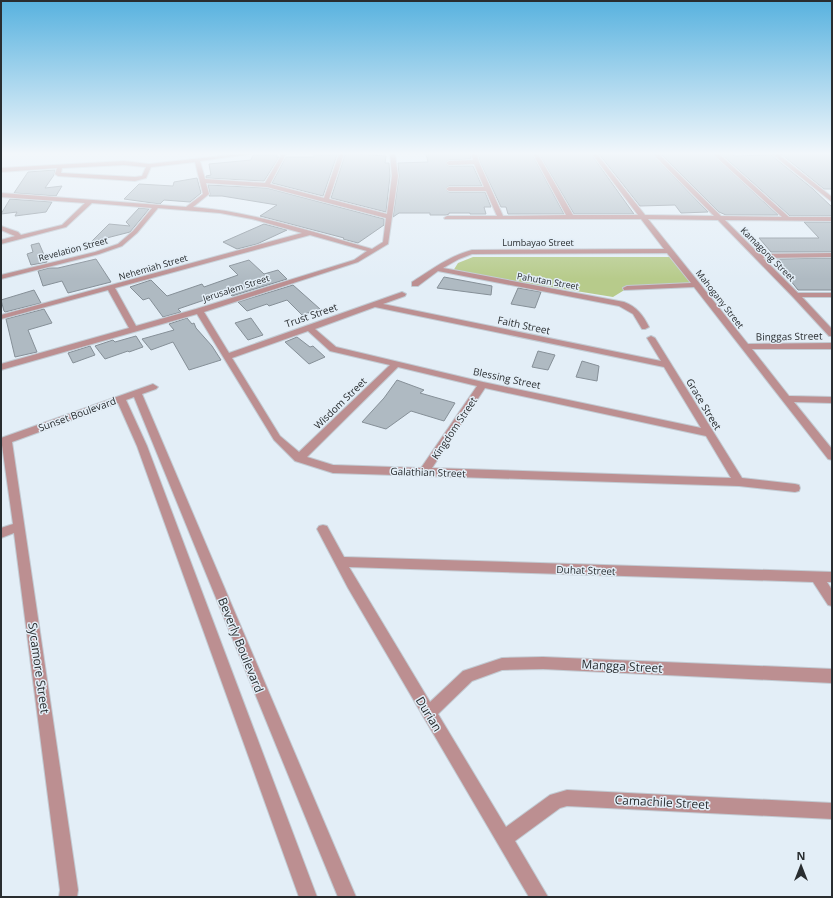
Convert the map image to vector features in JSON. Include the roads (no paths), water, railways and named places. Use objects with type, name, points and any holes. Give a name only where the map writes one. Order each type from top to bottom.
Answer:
[{"type":"street","points":[[15,196],[188,208],[253,217],[373,251]]},
{"type":"street","points":[[188,208],[204,196]]},
{"type":"street","points":[[310,196],[390,217]]},
{"type":"street","points":[[326,200],[327,196]]},
{"type":"street","name":"Jerusalem Street","points":[[1,367],[199,311],[356,261],[386,243],[393,196]]},
{"type":"street","points":[[491,196],[501,218]]},
{"type":"street","points":[[559,196],[571,218]]},
{"type":"street","name":"Mahogany Street","points":[[627,196],[832,456]]},
{"type":"street","name":"Kamagong Street","points":[[697,196],[796,295],[832,334]]},
{"type":"street","points":[[762,196],[788,219]]},
{"type":"street","points":[[1,242],[64,226],[91,201]]},
{"type":"street","name":"Revelation Street","points":[[1,277],[97,253],[120,245],[135,232],[157,206]]},
{"type":"street","points":[[447,218],[643,217],[832,219]]},
{"type":"street","points":[[1,228],[16,233],[20,238]]},
{"type":"street","name":"Nehemiah Street","points":[[1,317],[111,288],[310,232]]},
{"type":"street","name":"Lumbayao Street","points":[[415,284],[462,254],[485,251],[670,252]]},
{"type":"street","points":[[757,256],[832,255]]},
{"type":"street","name":"Pahutan Street","points":[[437,269],[630,306],[638,312],[645,327]]},
{"type":"street","points":[[627,288],[696,285]]},
{"type":"street","points":[[111,288],[134,329]]},
{"type":"street","name":"Trust Street","points":[[228,356],[376,305],[402,294]]},
{"type":"street","points":[[796,295],[832,295]]},
{"type":"street","name":"Faith Street","points":[[376,305],[668,365]]},
{"type":"street","name":"Galathian Street","points":[[199,311],[277,438],[299,458],[333,469],[738,482],[795,488]]},
{"type":"street","name":"Blessing Street","points":[[309,328],[333,349],[483,385],[709,433]]},
{"type":"street","name":"Grace Street","points":[[651,338],[738,482]]},
{"type":"street","name":"Binggas Street","points":[[745,347],[832,346]]},
{"type":"street","name":"Wisdom Street","points":[[299,458],[396,364]]},
{"type":"street","name":"Kingdom Street","points":[[424,472],[483,385]]},
{"type":"street","name":"Sunset Boulevard","points":[[4,441],[153,387]]},
{"type":"street","name":"Beverly Boulevard","points":[[137,393],[347,897]]},
{"type":"street","points":[[121,399],[142,446],[308,897]]},
{"type":"street","points":[[788,399],[832,400]]},
{"type":"street","name":"Sycamore Street","points":[[4,441],[18,526],[68,882],[68,897]]},
{"type":"street","points":[[1,533],[18,526]]},
{"type":"street","name":"Durian","points":[[323,529],[340,562],[428,713],[505,838],[539,897]]},
{"type":"street","name":"Duhat Street","points":[[340,562],[832,577]]},
{"type":"street","points":[[817,577],[832,601]]},
{"type":"street","name":"Mangga Street","points":[[428,713],[468,676],[502,664],[543,663],[832,676]]},
{"type":"street","name":"Camachile Street","points":[[505,838],[556,801],[567,798],[832,811]]}]
